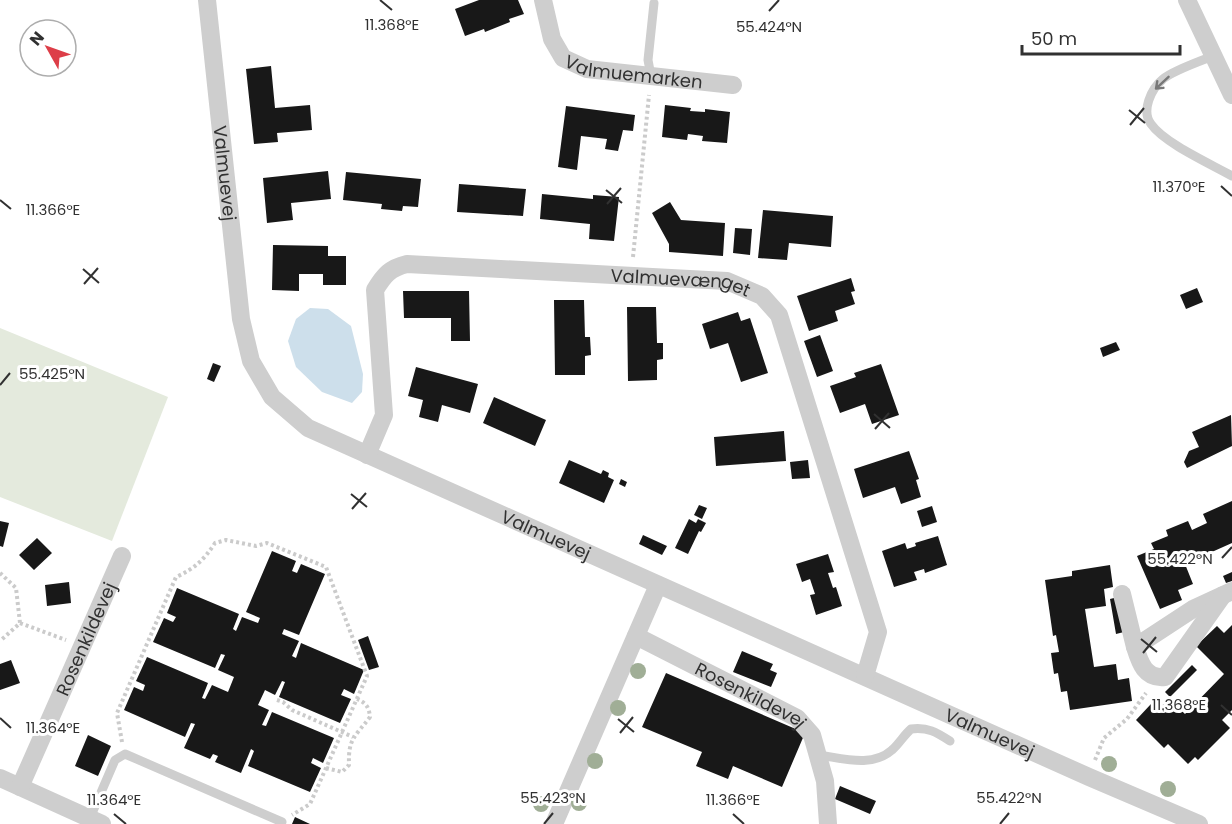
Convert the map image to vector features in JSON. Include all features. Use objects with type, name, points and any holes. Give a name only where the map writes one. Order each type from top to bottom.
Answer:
[{"type":"street","name":"Valmuevej","points":[[207,0],[242,319],[251,361],[272,397],[308,428],[1199,824]]},
{"type":"street","name":"Valmuemarken","points":[[543,0],[552,39],[563,58],[587,69],[733,85]]},
{"type":"street","points":[[1187,0],[1232,95]]},
{"type":"street","name":"Valmuevænget","points":[[367,455],[384,415],[375,290],[383,276],[393,267],[407,264],[727,281],[762,296],[779,315],[878,632],[866,676]]},
{"type":"street","name":"Rosenkildevej","points":[[20,787],[122,556]]},
{"type":"street","points":[[554,824],[658,585]]},
{"type":"street","points":[[1135,647],[1193,609],[1228,592]]},
{"type":"street","points":[[1122,594],[1140,662],[1149,675],[1157,678],[1165,677],[1228,592]]},
{"type":"street","name":"Rosenkildevej","points":[[636,636],[797,718],[812,735],[818,755],[825,781],[828,824]]},
{"type":"street","points":[[0,778],[96,821]]},
{"type":"lane","points":[[651,76],[648,60],[654,3]]},
{"type":"lane","points":[[1213,56],[1163,78],[1150,95],[1147,111],[1149,123],[1161,135],[1232,176]]},
{"type":"lane","points":[[818,755],[864,761],[879,759],[893,749],[911,729],[922,727],[931,728],[950,741]]},
{"type":"lane","points":[[96,821],[115,760],[125,754],[282,823]]},
{"type":"path","points":[[631,275],[651,76]]},
{"type":"path","points":[[125,754],[117,713],[176,577],[194,569],[207,556],[215,543],[226,540],[256,546],[267,543],[326,567],[367,676],[310,804],[282,823]]},
{"type":"path","points":[[0,573],[16,588],[20,623]]},
{"type":"path","points":[[20,623],[81,646]]},
{"type":"path","points":[[0,640],[20,623]]},
{"type":"path","points":[[1089,777],[1104,738],[1127,719],[1157,678]]},
{"type":"path","points":[[326,768],[342,772],[349,765],[348,749],[352,737],[370,717],[366,703],[357,699]]},
{"type":"path","points":[[277,700],[352,737]]},
{"type":"shaded area","points":[[0,328],[168,397],[112,541],[0,497]]},
{"type":"water","points":[[310,308],[328,309],[351,326],[363,374],[362,392],[352,403],[322,392],[296,367],[288,341],[296,319]]},
{"type":"building","points":[[479,0],[518,0],[524,14],[485,32],[484,29],[465,36],[455,9]]},
{"type":"building","points":[[271,66],[275,108],[310,105],[312,130],[277,133],[278,142],[254,144],[246,69]]},
{"type":"building","points":[[665,105],[691,108],[690,111],[705,112],[705,109],[730,112],[727,143],[702,141],[703,136],[688,134],[687,140],[662,137]]},
{"type":"building","points":[[566,106],[635,115],[633,131],[623,130],[618,151],[605,149],[607,139],[581,136],[577,170],[558,167]]},
{"type":"building","points":[[328,171],[331,199],[291,203],[293,220],[267,223],[263,178]]},
{"type":"building","points":[[346,172],[421,179],[418,207],[403,206],[402,211],[381,209],[382,204],[343,200]]},
{"type":"building","points":[[459,184],[526,189],[523,216],[457,212]]},
{"type":"building","points":[[542,194],[593,199],[593,195],[619,197],[614,241],[589,239],[590,224],[540,219]]},
{"type":"building","points":[[670,202],[681,220],[725,223],[723,256],[669,252],[669,244],[652,213]]},
{"type":"building","points":[[763,210],[833,216],[831,247],[789,243],[787,260],[758,258]]},
{"type":"building","points":[[735,228],[752,229],[750,255],[733,253]]},
{"type":"building","points":[[273,245],[328,246],[328,256],[346,256],[346,285],[323,285],[323,274],[299,274],[299,291],[272,290]]},
{"type":"building","points":[[851,278],[855,291],[851,292],[855,304],[835,311],[838,321],[809,331],[797,296]]},
{"type":"building","points":[[1197,288],[1203,302],[1186,309],[1180,295]]},
{"type":"building","points":[[403,291],[469,291],[470,341],[451,341],[451,318],[404,318]]},
{"type":"building","points":[[554,300],[584,300],[585,337],[590,337],[591,355],[585,356],[585,375],[555,375]]},
{"type":"building","points":[[627,307],[656,307],[657,343],[663,343],[663,359],[657,360],[657,380],[628,381]]},
{"type":"building","points":[[738,312],[741,321],[750,318],[768,373],[741,382],[728,343],[710,349],[702,324]]},
{"type":"building","points":[[820,335],[833,371],[817,377],[804,341]]},
{"type":"building","points":[[1116,342],[1120,350],[1103,357],[1100,348]]},
{"type":"building","points":[[213,363],[221,366],[214,382],[207,379]]},
{"type":"building","points":[[881,364],[899,415],[872,424],[865,404],[840,413],[830,386],[856,377],[854,373]]},
{"type":"building","points":[[416,367],[478,384],[470,413],[442,405],[438,422],[419,417],[423,400],[408,396]]},
{"type":"building","points":[[494,397],[546,420],[535,446],[483,423]]},
{"type":"building","points":[[1231,415],[1232,446],[1187,468],[1184,462],[1189,451],[1199,447],[1192,432]]},
{"type":"building","points":[[784,431],[786,461],[716,466],[714,437]]},
{"type":"building","points":[[909,451],[919,479],[916,480],[921,497],[901,504],[895,487],[863,498],[854,469]]},
{"type":"building","points":[[569,460],[601,474],[603,470],[609,473],[608,477],[614,480],[604,503],[559,483]]},
{"type":"building","points":[[808,460],[810,478],[792,479],[790,462]]},
{"type":"building","points":[[621,479],[627,482],[625,487],[619,484]]},
{"type":"building","points":[[1232,501],[1232,543],[1185,564],[1193,584],[1178,590],[1182,600],[1160,609],[1137,556],[1154,549],[1151,543],[1168,536],[1166,530],[1188,521],[1192,530],[1207,523],[1203,514]]},
{"type":"building","points":[[699,505],[707,508],[702,519],[694,515]]},
{"type":"building","points":[[932,506],[937,522],[922,527],[917,511]]},
{"type":"building","points":[[689,519],[696,523],[698,519],[706,523],[701,532],[699,531],[688,554],[675,548]]},
{"type":"building","points":[[0,521],[9,523],[3,547],[0,546]]},
{"type":"building","points":[[643,535],[667,546],[662,555],[639,544]]},
{"type":"building","points":[[938,536],[947,565],[925,573],[924,569],[914,572],[917,580],[894,587],[882,551],[905,543],[907,549],[916,546],[915,543]]},
{"type":"building","points":[[37,538],[52,553],[34,570],[19,555]]},
{"type":"building","points":[[272,551],[296,561],[292,571],[297,573],[301,564],[325,574],[299,635],[284,629],[282,634],[299,641],[292,656],[296,658],[301,643],[364,670],[354,694],[344,689],[341,695],[351,699],[340,723],[279,697],[285,682],[282,681],[275,695],[265,690],[258,705],[269,710],[262,725],[266,726],[272,712],[334,738],[323,763],[313,758],[311,763],[321,768],[310,792],[248,766],[254,751],[251,749],[241,773],[215,762],[218,756],[213,754],[210,759],[184,748],[195,724],[191,723],[185,737],[124,710],[134,687],[143,691],[145,685],[136,681],[147,657],[208,683],[202,698],[205,699],[212,685],[228,692],[234,677],[218,670],[225,655],[221,654],[215,668],[153,642],[164,618],[173,622],[176,617],[167,613],[177,588],[239,614],[233,629],[236,631],[242,617],[258,623],[260,618],[246,612]]},
{"type":"building","points":[[828,554],[834,572],[828,573],[833,588],[836,587],[842,606],[816,615],[810,595],[815,594],[810,579],[802,582],[796,564]]},
{"type":"building","points":[[1110,565],[1113,587],[1104,589],[1106,606],[1085,609],[1094,667],[1116,664],[1118,680],[1129,678],[1132,701],[1070,710],[1067,691],[1061,692],[1058,673],[1054,674],[1051,653],[1059,652],[1056,635],[1053,636],[1045,580],[1072,576],[1072,571]]},
{"type":"building","points":[[1232,572],[1232,581],[1226,583],[1223,576]]},
{"type":"building","points":[[69,582],[71,603],[47,606],[45,585]]},
{"type":"building","points":[[1118,597],[1124,632],[1116,634],[1110,599]]},
{"type":"building","points":[[1232,625],[1232,710],[1222,720],[1230,728],[1198,760],[1195,757],[1188,764],[1168,744],[1164,748],[1136,720],[1151,704],[1158,710],[1168,698],[1185,714],[1224,674],[1196,646],[1217,626],[1224,633]]},
{"type":"building","points":[[368,636],[379,667],[369,670],[358,640]]},
{"type":"building","points":[[742,651],[773,664],[770,670],[777,673],[771,687],[733,672]]},
{"type":"building","points":[[11,660],[20,683],[0,690],[0,664]]},
{"type":"building","points":[[1192,665],[1197,670],[1170,697],[1165,692]]},
{"type":"building","points":[[666,673],[805,733],[782,787],[733,766],[728,779],[696,766],[702,752],[642,727]]},
{"type":"building","points":[[88,735],[111,746],[98,776],[75,766]]},
{"type":"building","points":[[840,786],[876,801],[870,814],[835,799]]},
{"type":"building","points":[[295,817],[310,824],[292,824]]}]
